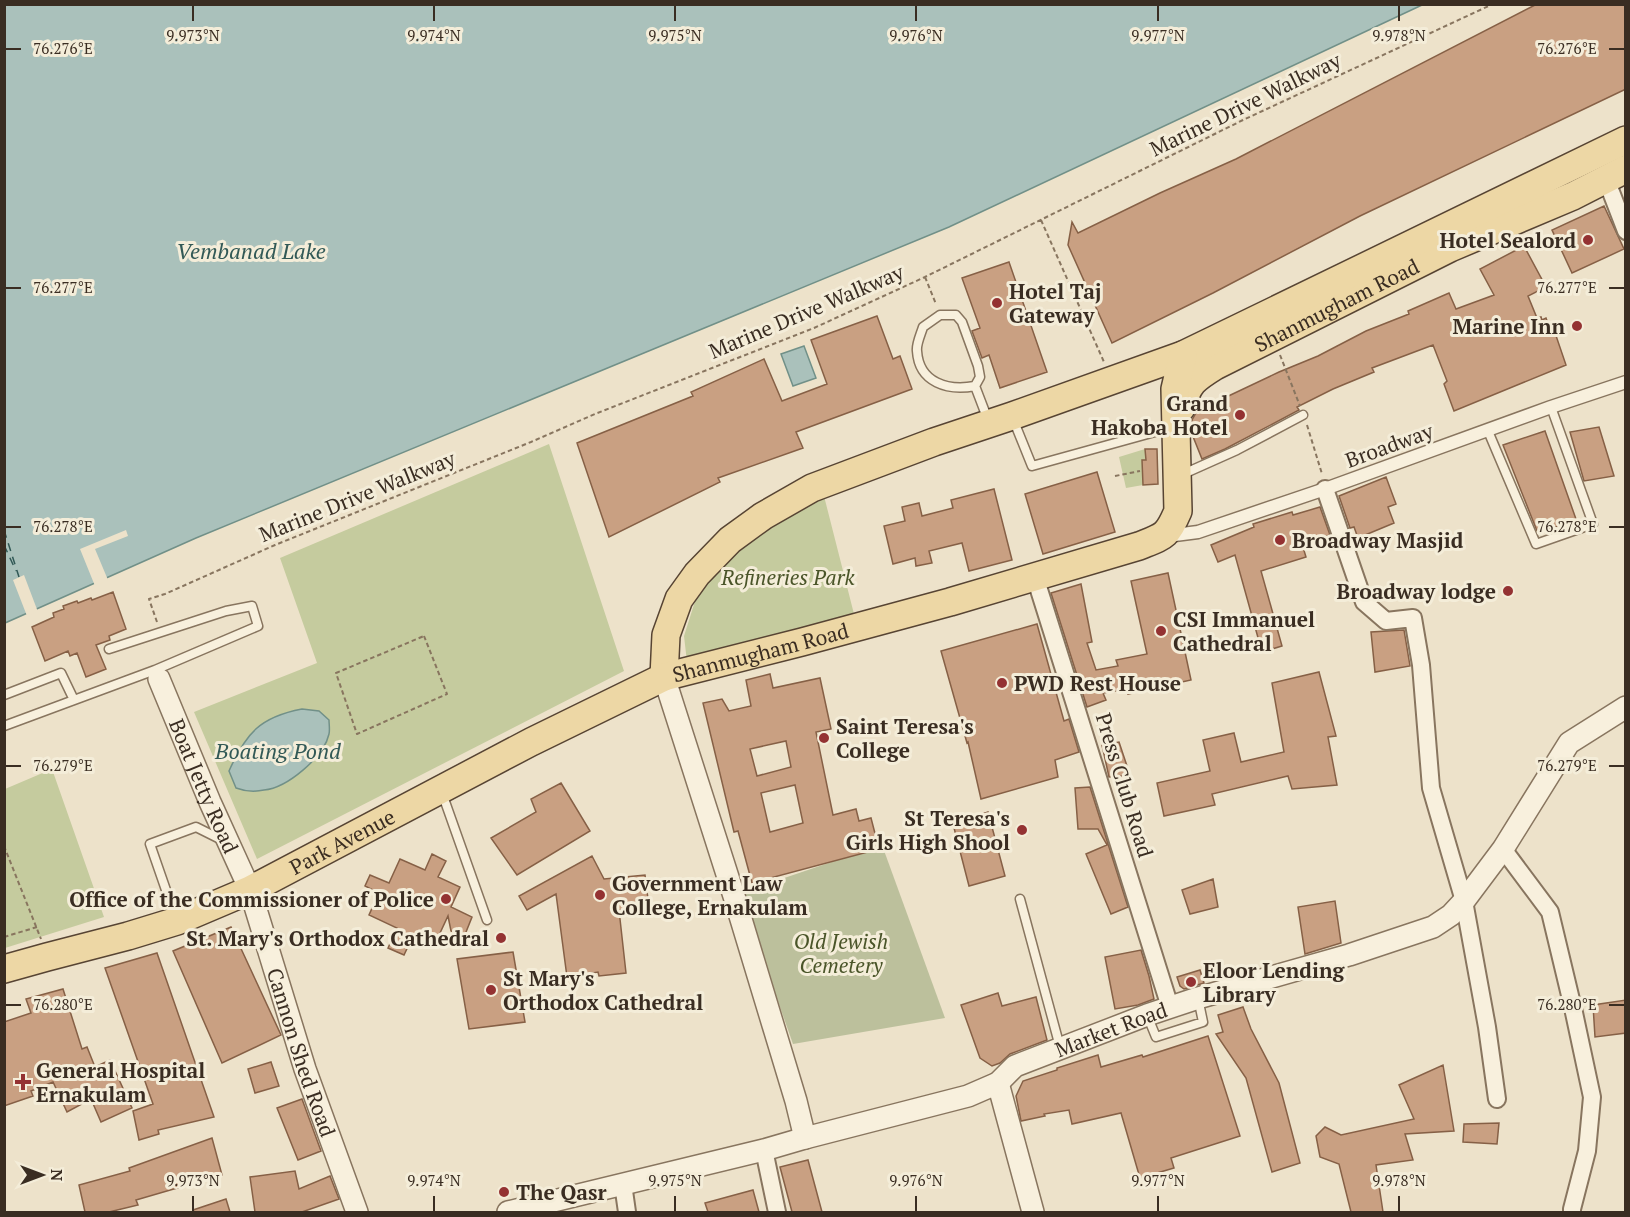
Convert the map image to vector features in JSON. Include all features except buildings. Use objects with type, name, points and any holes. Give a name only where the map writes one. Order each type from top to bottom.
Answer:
[{"type":"main road","name":"Shanmugham Road","points":[[1163,537],[950,602],[664,677],[666,635],[679,599],[697,574],[730,540],[763,516],[812,488],[1112,381],[1189,367],[1567,184],[1626,140]]},
{"type":"main road","name":"Shanmugham Road","points":[[1567,184],[1616,174]]},
{"type":"main road","points":[[1163,537],[1178,511],[1175,389],[1189,367]]},
{"type":"main road","name":"Park Avenue","points":[[4,969],[177,921],[250,890],[531,742],[664,677]]},
{"type":"street","points":[[1616,174],[1626,231]]},
{"type":"street","name":"Broadway","points":[[1163,537],[1198,532],[1626,382]]},
{"type":"street","points":[[1325,489],[1364,602],[1386,621],[1413,618],[1420,665],[1431,788],[1464,901],[1487,1027],[1497,1099]]},
{"type":"street","name":"Press Club Road","points":[[1035,577],[1170,1007]]},
{"type":"street","name":"Boat Jetty Road","points":[[157,674],[250,890]]},
{"type":"street","points":[[664,677],[734,896],[805,1138]]},
{"type":"street","name":"Market Road","points":[[508,1212],[764,1150],[968,1096],[998,1083],[1015,1066],[1147,1015],[1349,955],[1433,927],[1451,915],[1464,901],[1503,849],[1569,743],[1626,707]]},
{"type":"street","points":[[1503,849],[1550,912],[1592,1097],[1587,1151],[1572,1212]]},
{"type":"street","name":"Cannon Shed Road","points":[[250,890],[305,1069],[357,1212]]},
{"type":"street","points":[[998,1083],[1033,1212]]},
{"type":"street","points":[[764,1150],[777,1212]]},
{"type":"street","points":[[623,1184],[627,1212]]},
{"type":"lane","points":[[940,315],[956,315],[962,322],[978,366],[980,377],[975,386],[946,387],[931,380],[921,366],[916,349],[923,327],[940,315]]},
{"type":"lane","points":[[975,386],[1032,466],[1176,426]]},
{"type":"lane","points":[[1488,431],[1536,544],[1593,524],[1551,407]]},
{"type":"lane","points":[[1178,476],[1237,450],[1303,415]]},
{"type":"lane","points":[[4,726],[74,700],[157,674],[258,626],[252,606],[226,611],[109,649]]},
{"type":"lane","points":[[4,695],[61,673],[74,700]]},
{"type":"lane","points":[[440,790],[487,920]]},
{"type":"lane","points":[[177,921],[150,844],[196,827],[228,843]]},
{"type":"lane","points":[[1020,899],[1060,1048]]},
{"type":"lane","points":[[1147,1015],[1156,1037],[1203,1022],[1198,998]]},
{"type":"path","name":"Marine Drive Walkway","points":[[160,632],[149,599],[595,414],[814,328],[925,277],[1243,120],[1492,4]]},
{"type":"path","points":[[1041,220],[1112,381]]},
{"type":"path","points":[[925,277],[940,315]]},
{"type":"path","points":[[1115,476],[1140,471]]},
{"type":"path","points":[[424,636],[447,694],[357,734],[336,673],[424,636]]},
{"type":"path","points":[[4,846],[37,927],[46,957]]},
{"type":"path","points":[[4,938],[37,927]]},
{"type":"green space","points":[[549,444],[624,671],[257,859],[194,712],[317,663],[280,558]]},
{"type":"green space","points":[[1145,449],[1146,460],[1142,460],[1143,485],[1126,488],[1119,457]]},
{"type":"green space","name":"Refineries Park","points":[[824,496],[854,614],[687,662],[684,636],[697,595],[715,568],[767,525]]},
{"type":"green space","points":[[52,769],[104,917],[5,948],[5,789]]},
{"type":"green space","name":"Old Jewish Cemetery","points":[[882,845],[945,1018],[793,1044],[740,893]]},
{"type":"water","name":"Vembanad Lake","points":[[4,5],[1422,5],[949,227],[196,538],[5,623]]},
{"type":"water","points":[[804,346],[816,378],[793,386],[781,354]]},
{"type":"water","name":"Boating Pond","points":[[302,709],[319,711],[329,720],[329,734],[320,752],[303,770],[283,784],[261,791],[236,788],[229,771],[248,737],[265,722],[288,712]]},
{"type":"pier","points":[[126,530],[128,536],[95,549],[108,580],[95,586],[80,549]]},
{"type":"pier","points":[[24,575],[38,612],[27,616],[13,580]]},
{"type":"ferry route","points":[[4,530],[19,577]]},
{"type":"ferry route","points":[[4,545],[16,571]]},
{"type":"place","name":"Hotel Sealord","points":[[1588,240]]},
{"type":"place","name":"Hotel Taj Gateway","points":[[997,303]]},
{"type":"place","name":"Marine Inn","points":[[1577,326]]},
{"type":"place","name":"Grand Hakoba Hotel","points":[[1240,415]]},
{"type":"place","name":"Broadway Masjid","points":[[1280,540]]},
{"type":"place","name":"Broadway lodge","points":[[1508,591]]},
{"type":"place","name":"CSI Immanuel Cathedral","points":[[1161,631]]},
{"type":"place","name":"PWD Rest House","points":[[1002,683]]},
{"type":"place","name":"Saint Teresa's College","points":[[824,738]]},
{"type":"place","name":"St Teresa's Girls High Shool","points":[[1022,830]]},
{"type":"place","name":"Government Law College, Ernakulam","points":[[600,895]]},
{"type":"place","name":"Office of the Commissioner of Police","points":[[446,899]]},
{"type":"place","name":"St. Mary's Orthodox Cathedral","points":[[501,938]]},
{"type":"place","name":"Eloor Lending Library","points":[[1191,982]]},
{"type":"place","name":"St Mary's Orthodox Cathedral","points":[[491,990]]},
{"type":"place","name":"General Hospital Ernakulam","points":[[23,1082]]},
{"type":"place","name":"The Qasr","points":[[504,1192]]}]
